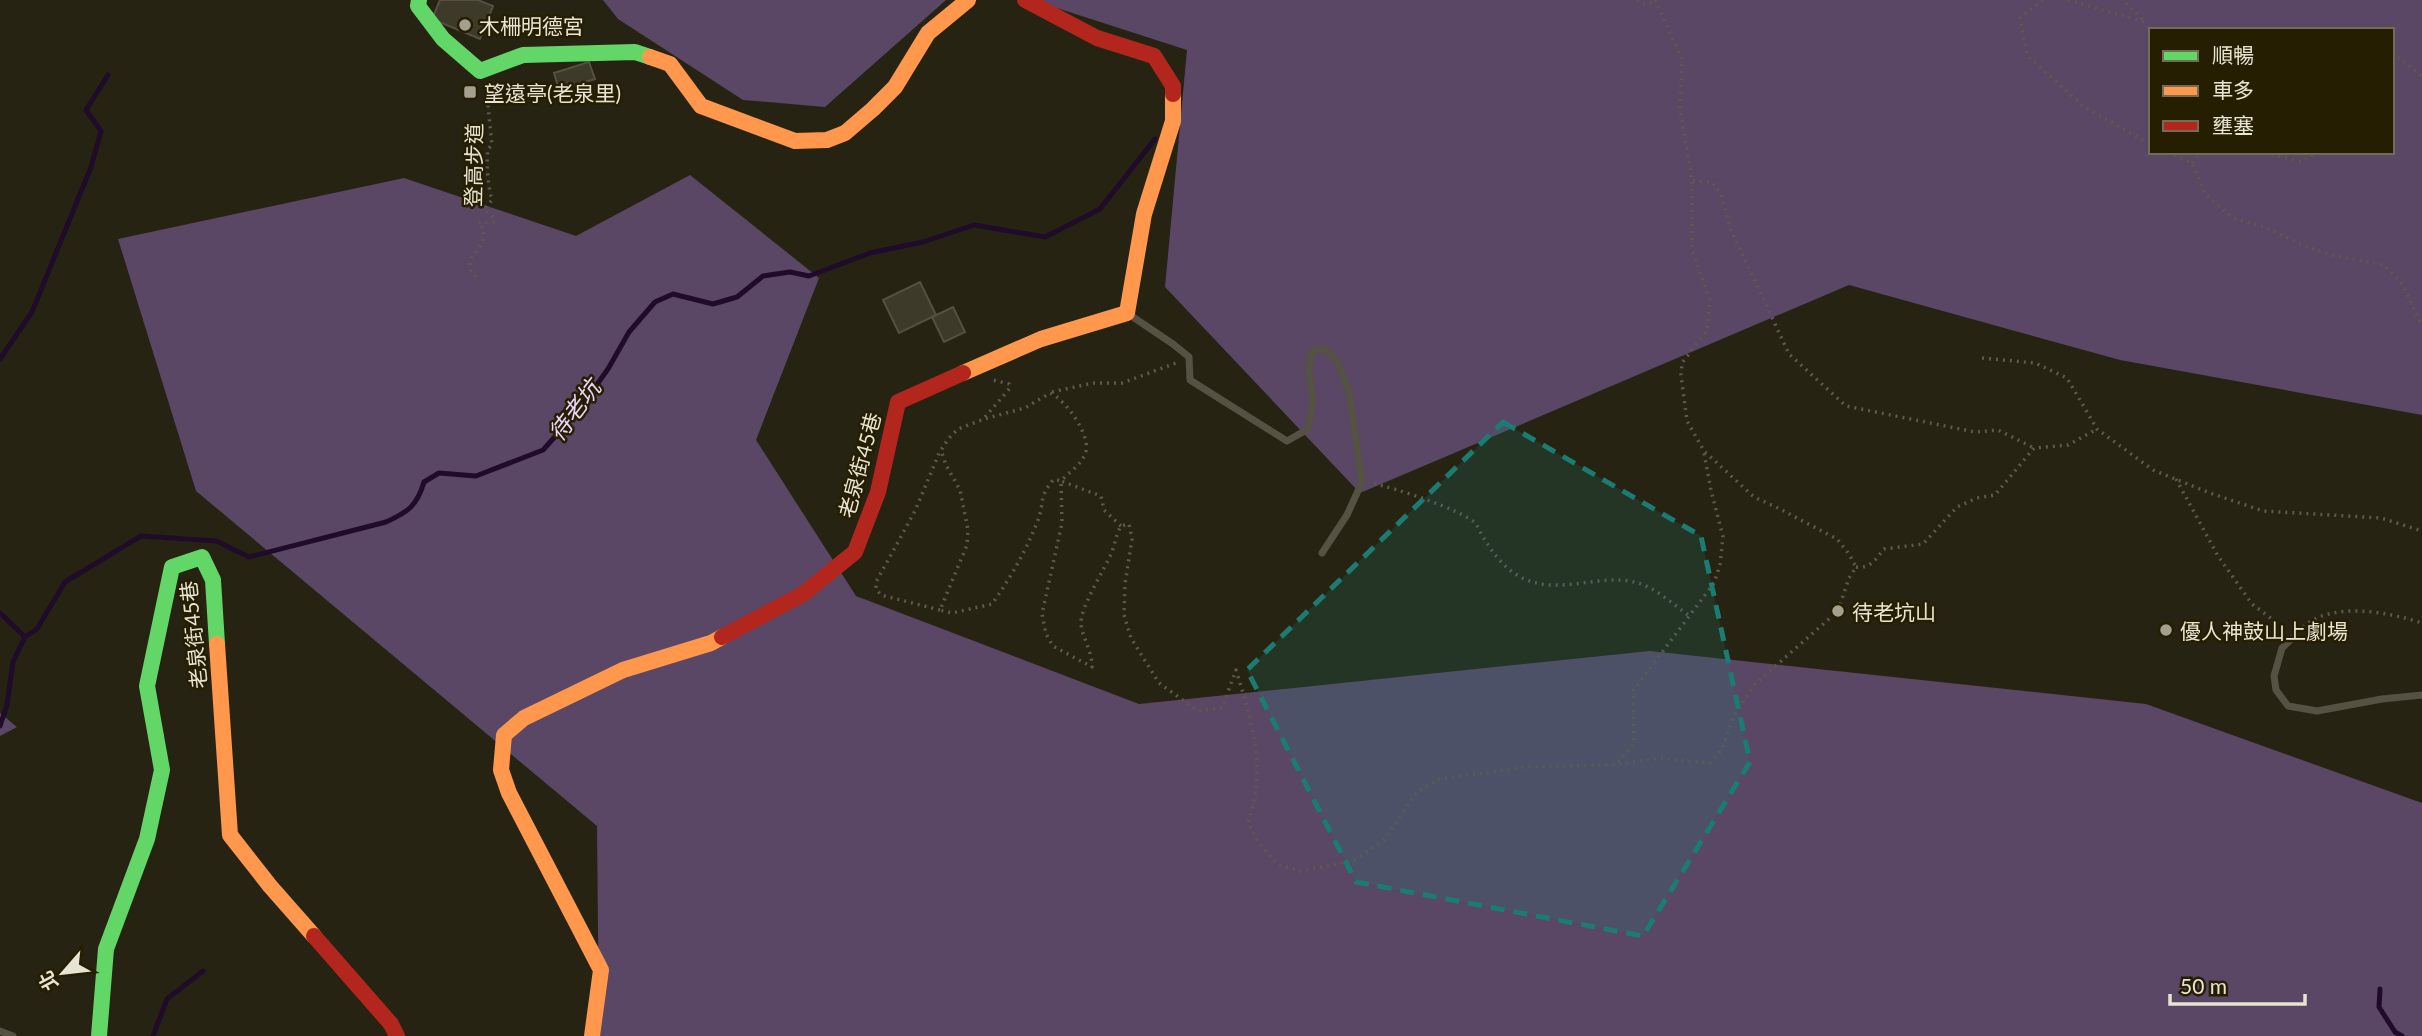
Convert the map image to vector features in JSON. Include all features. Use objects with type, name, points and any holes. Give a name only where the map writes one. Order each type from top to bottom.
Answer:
[{"type":"street","points":[[419,0],[418,6],[443,39],[480,71],[523,55],[635,51],[670,64],[701,106],[795,141],[827,140],[845,133],[895,87],[928,33],[968,0]]},
{"type":"street","points":[[1025,0],[1097,38],[1154,55],[1173,86],[1173,121],[1144,214],[1127,313]]},
{"type":"street","name":"老泉街45巷","points":[[592,1036],[601,970],[509,793],[501,770],[504,735],[524,718],[623,670],[711,643],[803,594],[855,552],[878,492],[898,401],[1041,340],[1127,313]]},
{"type":"street","name":"老泉街45巷","points":[[99,1036],[106,948],[147,839],[162,770],[148,686],[168,578],[172,567],[202,557],[213,580],[230,835],[270,886],[391,1024],[397,1036]]},
{"type":"lane","points":[[1127,313],[1189,357],[1190,380],[1287,441],[1308,429],[1313,401],[1309,372],[1311,352],[1325,349],[1337,360],[1349,392],[1362,482],[1347,515],[1322,553]]},
{"type":"lane","points":[[2295,636],[2281,648],[2274,676],[2276,690],[2288,706],[2316,712],[2382,699],[2422,695]]},
{"type":"lane","points":[[0,1031],[13,1036]]},
{"type":"path","points":[[1637,0],[1644,4],[1656,1],[1682,59],[1680,109],[1692,181],[1692,250],[1710,300],[1707,330],[1682,363],[1687,421],[1704,451],[1754,497],[1837,539],[1856,567]]},
{"type":"path","points":[[2043,0],[2020,18],[2027,55],[2083,106],[2149,144]]},
{"type":"path","points":[[2068,0],[2145,22],[2123,0]]},
{"type":"path","points":[[2394,54],[2422,75]]},
{"type":"path","name":"登高步道","points":[[476,277],[470,269],[471,258],[483,242],[484,229],[478,223],[493,222],[495,219],[484,209],[492,200],[487,186],[489,173],[486,161],[488,149],[492,145],[487,90],[480,71]]},
{"type":"path","points":[[2172,154],[2192,163],[2205,194],[2233,218],[2265,227],[2318,250],[2384,265],[2402,284],[2422,326]]},
{"type":"path","points":[[2192,163],[2199,154]]},
{"type":"path","points":[[2273,154],[2301,162],[2314,154]]},
{"type":"path","points":[[1692,181],[1712,182],[1721,194],[1730,228],[1789,354],[1846,406],[1975,432],[1998,430],[2034,448],[2068,445],[2097,429]]},
{"type":"path","points":[[1121,526],[1104,510],[1101,496],[1054,479],[1044,492],[1038,520],[1017,569],[992,604],[952,613],[881,595],[876,589],[876,582],[915,511],[941,450],[948,438],[958,429],[1025,408],[1050,393],[1093,383],[1122,383],[1189,357]]},
{"type":"path","points":[[1982,358],[2035,363],[2067,378],[2097,429],[2153,470],[2176,479],[2263,511],[2381,519],[2422,530]]},
{"type":"path","points":[[973,370],[990,379],[1009,384],[1010,388],[984,419]]},
{"type":"path","points":[[1050,393],[1058,396],[1068,407],[1079,425],[1086,452],[1061,481],[1062,523],[1042,614],[1046,634],[1053,646],[1092,667],[1092,654],[1081,623],[1088,600],[1113,549],[1116,534],[1121,526],[1129,524],[1132,539],[1125,584],[1124,615],[1132,638],[1159,683],[1198,710],[1222,708],[1236,670],[1251,719],[1258,764],[1256,799],[1248,822],[1258,842],[1277,864],[1300,872],[1353,861],[1384,841],[1417,792],[1439,779],[1526,767],[1617,764],[1658,758],[1710,763],[1722,749],[1733,717],[1755,684],[1838,611],[1849,578],[1856,567]]},
{"type":"path","points":[[1856,567],[1863,568],[1873,563],[1884,549],[1923,544],[1957,506],[1977,498],[1996,495],[2034,448]]},
{"type":"path","points":[[940,610],[967,545],[968,530],[960,489],[946,466],[941,450]]},
{"type":"path","points":[[1617,764],[1634,744],[1633,691],[1714,583],[1720,565],[1723,537],[1704,451]]},
{"type":"path","points":[[2176,479],[2218,556],[2252,604],[2295,636],[2306,624],[2334,613],[2378,611],[2422,623]]},
{"type":"path","points":[[1362,482],[1391,486],[1455,511],[1474,522],[1499,561],[1529,581],[1552,585],[1616,579],[1636,582],[1652,589],[1688,615]]},
{"type":"highlighted area","points":[[1503,422],[1701,536],[1750,762],[1643,936],[1356,882],[1247,670]]},
{"type":"shaded area","points":[[603,0],[946,0],[825,107],[743,100],[618,19]]},
{"type":"shaded area","points":[[1032,0],[2422,0],[2422,415],[2120,360],[1849,285],[1360,493],[1165,287],[1187,50]]},
{"type":"shaded area","points":[[690,175],[819,278],[756,440],[856,596],[1139,704],[1650,651],[2146,704],[2422,803],[2422,1036],[599,1036],[597,826],[196,491],[118,239],[404,178],[576,236]]},
{"type":"shaded area","points":[[0,713],[17,727],[0,736]]},
{"type":"building","name":"木柵明德宮","points":[[440,0],[478,0],[493,6],[480,39],[432,19]]},
{"type":"building","points":[[589,62],[595,79],[559,90],[554,73]]},
{"type":"building","points":[[920,282],[936,315],[899,333],[883,300]]},
{"type":"building","points":[[953,307],[965,332],[944,342],[932,317]]},
{"type":"waterway","points":[[0,359],[32,312],[91,167],[101,131],[86,110],[108,75]]},
{"type":"waterway","name":"待老坑","points":[[0,726],[7,705],[13,662],[25,637],[37,629],[65,582],[141,536],[216,541],[249,557],[386,522],[411,507],[424,482],[439,473],[476,476],[543,450],[578,411],[608,369],[629,332],[655,302],[673,294],[713,304],[737,297],[763,276],[790,272],[809,276],[870,253],[923,242],[974,225],[1045,237],[1100,209],[1155,139]]},
{"type":"waterway","points":[[0,613],[25,637]]},
{"type":"waterway","points":[[153,1036],[167,999],[203,971]]},
{"type":"waterway","points":[[2380,989],[2379,1007],[2395,1032],[2402,1036]]},
{"type":"traffic: fast","points":[[419,0],[418,6],[443,39],[480,71],[523,55],[635,52],[650,57]]},
{"type":"traffic: fast","points":[[99,1036],[106,949],[147,839],[162,770],[147,686],[172,567],[202,557],[213,580],[217,644]]},
{"type":"traffic: slow","points":[[650,57],[670,64],[701,106],[795,141],[827,140],[845,133],[873,109],[895,87],[928,33],[968,0]]},
{"type":"traffic: slow","points":[[963,373],[1041,339],[1127,313],[1144,214],[1173,121],[1173,94]]},
{"type":"traffic: slow","points":[[592,1036],[601,970],[509,793],[501,770],[504,735],[524,718],[623,670],[711,643],[722,637]]},
{"type":"traffic: slow","points":[[217,644],[230,835],[314,936]]},
{"type":"traffic: jam","points":[[1025,0],[1097,38],[1154,56],[1173,86],[1173,94]]},
{"type":"traffic: jam","points":[[722,637],[803,594],[855,552],[878,492],[898,402],[963,373]]},
{"type":"traffic: jam","points":[[314,936],[391,1024],[397,1036]]},
{"type":"place","name":"木柵明德宮","points":[[465,25]]},
{"type":"place","name":"望遠亭(老泉里)","points":[[470,92]]},
{"type":"place","name":"待老坑山","points":[[1838,611]]},
{"type":"place","name":"優人神鼓山上劇場","points":[[2166,630]]}]
